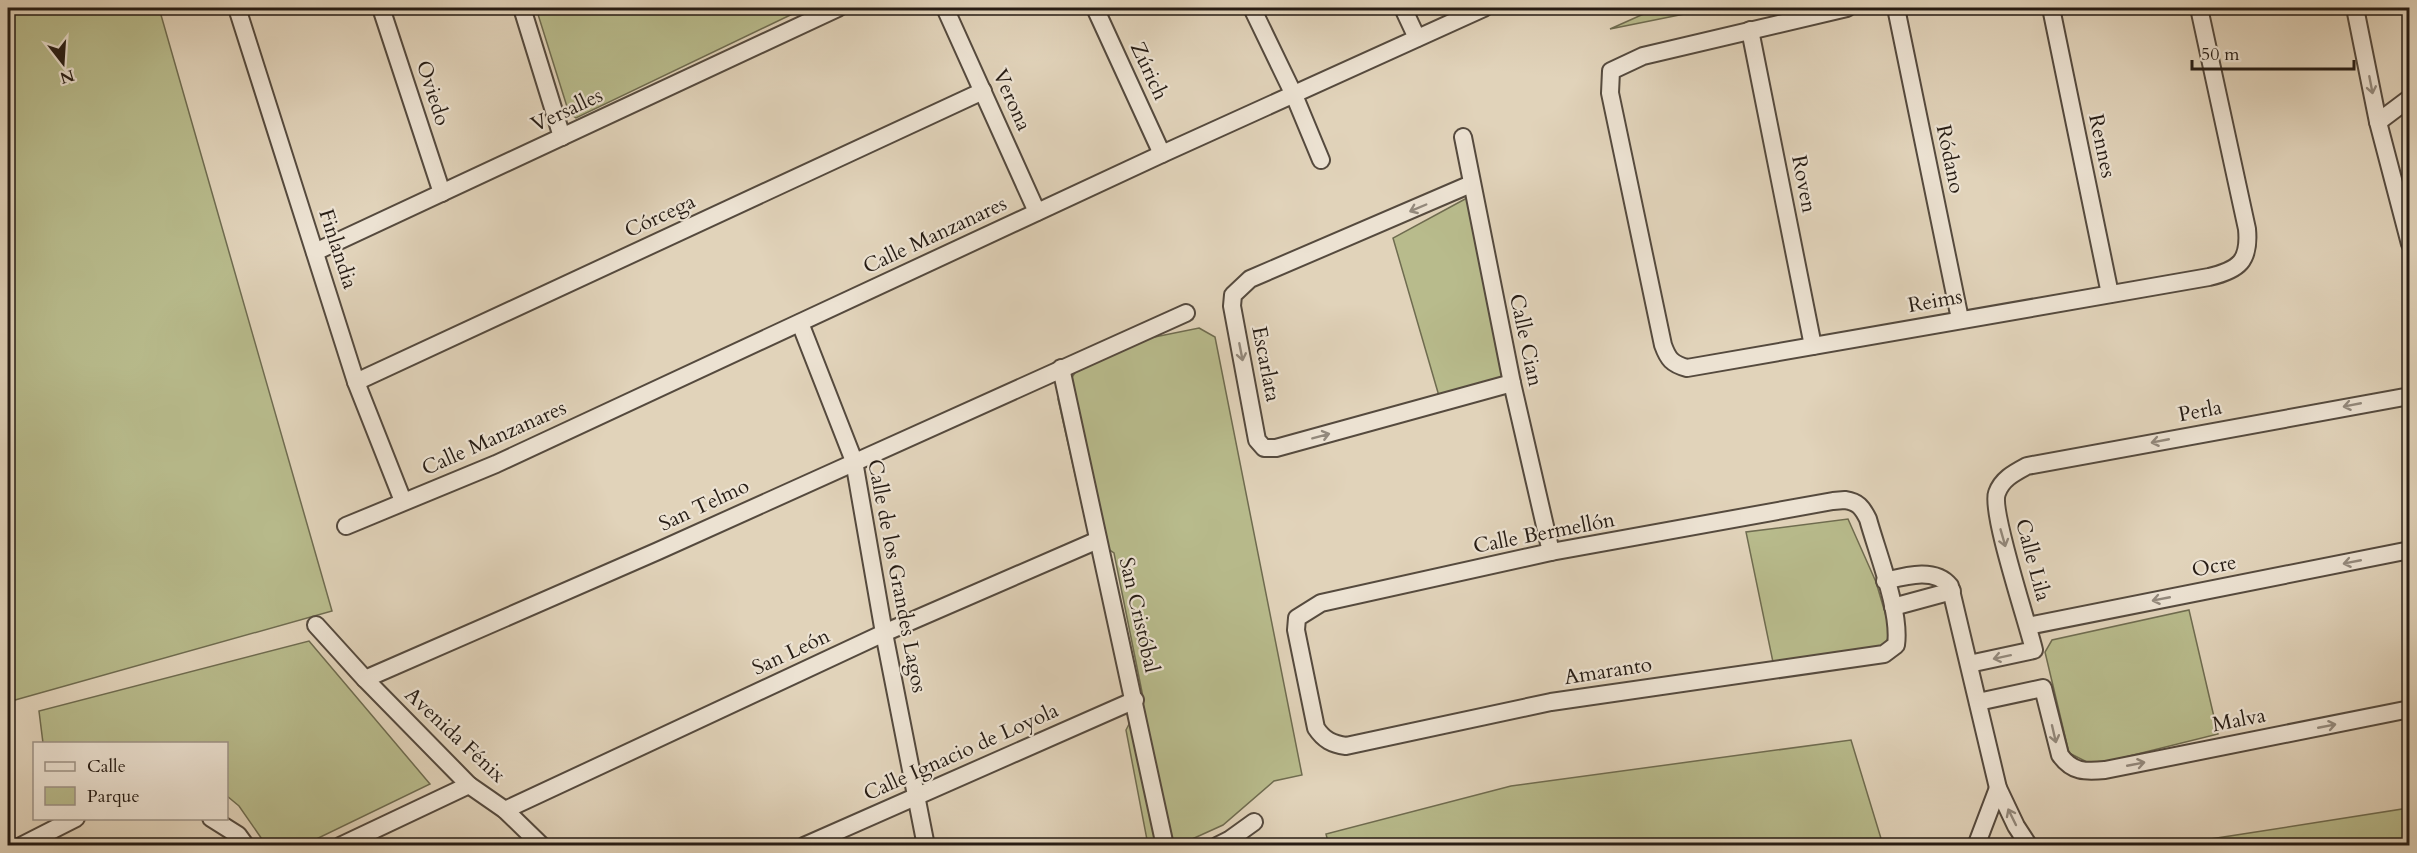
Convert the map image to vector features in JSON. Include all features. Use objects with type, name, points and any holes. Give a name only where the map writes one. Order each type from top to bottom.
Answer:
[{"type":"street","name":"Finlandia","points":[[237,8],[356,382],[403,501]]},
{"type":"street","name":"Oviedo","points":[[381,8],[442,193]]},
{"type":"street","points":[[522,8],[562,137]]},
{"type":"street","name":"Versalles","points":[[315,252],[838,8]]},
{"type":"street","name":"Verona","points":[[945,8],[1037,212]]},
{"type":"street","name":"Zúrich","points":[[1095,8],[1162,154]]},
{"type":"street","points":[[1252,8],[1294,95],[1321,160]]},
{"type":"street","points":[[1403,8],[1417,38]]},
{"type":"street","name":"Calle Manzanares","points":[[346,526],[496,464],[1162,154],[1484,8]]},
{"type":"street","points":[[1750,30],[1847,8]]},
{"type":"street","name":"Ródano","points":[[1896,8],[1960,319]]},
{"type":"street","name":"Rennes","points":[[2051,8],[2110,294]]},
{"type":"street","name":"Reims","points":[[1750,30],[1643,56],[1611,71],[1610,93],[1663,345],[1667,357],[1675,365],[1687,368],[2220,274],[2240,264],[2246,256],[2248,247],[2247,229],[2199,8]]},
{"type":"street","points":[[2355,8],[2378,122],[2409,244]]},
{"type":"street","name":"Roven","points":[[1750,30],[1813,346]]},
{"type":"street","name":"Córcega","points":[[356,382],[983,91]]},
{"type":"street","points":[[2378,122],[2409,98]]},
{"type":"street","name":"Calle Cian","points":[[1462,137],[1512,383],[1551,552]]},
{"type":"street","name":"Escarlata","points":[[1471,184],[1250,279],[1233,295],[1232,306],[1257,440],[1264,448],[1276,448],[1512,383]]},
{"type":"street","name":"San Telmo","points":[[365,679],[658,551],[1186,313]]},
{"type":"street","name":"Calle de los Grandes Lagos","points":[[800,323],[854,461],[884,633],[926,846]]},
{"type":"street","name":"San Cristóbal","points":[[1060,368],[1135,700],[1165,846]]},
{"type":"street","name":"Perla","points":[[2002,482],[2027,466],[2409,396]]},
{"type":"street","name":"Calle Lila","points":[[1969,664],[2034,650],[1998,520],[1996,496],[2002,482]]},
{"type":"street","name":"Calle Bermellón","points":[[1334,745],[1322,737],[1316,728],[1296,630],[1297,618],[1321,603],[1551,552],[1833,501],[1856,502],[1863,509],[1893,607],[1897,638],[1892,650]]},
{"type":"street","name":"San León","points":[[505,810],[884,633],[1098,540]]},
{"type":"street","name":"Ocre","points":[[2028,626],[2409,550]]},
{"type":"street","points":[[1885,581],[1915,575],[1934,576],[1947,582],[1952,591],[1998,788],[2016,826],[2029,846]]},
{"type":"street","points":[[1893,607],[1952,591]]},
{"type":"street","name":"Avenida Fénix","points":[[316,625],[365,679],[469,785],[505,810],[542,846]]},
{"type":"street","name":"Amaranto","points":[[1334,745],[1361,743],[1551,702],[1875,656],[1892,650]]},
{"type":"street","name":"Malva","points":[[1978,702],[2043,688],[2060,755],[2065,763],[2078,771],[2105,770],[2409,709]]},
{"type":"street","name":"Calle Ignacio de Loyola","points":[[804,846],[1135,700]]},
{"type":"street","points":[[340,846],[469,785]]},
{"type":"street","points":[[1976,846],[1998,788]]},
{"type":"street","points":[[21,846],[74,820]]},
{"type":"street","points":[[213,820],[238,835],[246,846]]},
{"type":"street","points":[[1217,846],[1254,822]]},
{"type":"green space","points":[[8,8],[159,8],[332,611],[8,702]]},
{"type":"green space","points":[[536,8],[805,8],[576,118],[569,113]]},
{"type":"green space","points":[[1657,8],[1714,8],[1610,29]]},
{"type":"green space","points":[[1467,198],[1504,379],[1439,396],[1393,238]]},
{"type":"green space","points":[[1199,328],[1215,337],[1302,775],[1274,781],[1223,825],[1179,845],[1148,845],[1126,730],[1143,697],[1114,553],[1089,536],[1058,399],[1078,368],[1135,341]]},
{"type":"green space","points":[[1848,519],[1876,582],[1891,633],[1880,652],[1774,667],[1746,532]]},
{"type":"green space","points":[[2189,610],[2218,734],[2093,765],[2069,753],[2045,652],[2052,640]]},
{"type":"green space","points":[[309,641],[430,784],[304,845],[266,845],[239,806],[228,797],[228,742],[43,742],[39,711]]},
{"type":"green space","points":[[1851,740],[1883,845],[1329,846],[1326,834],[1511,786]]},
{"type":"green space","points":[[2409,808],[2409,845],[2213,846],[2204,840]]}]
